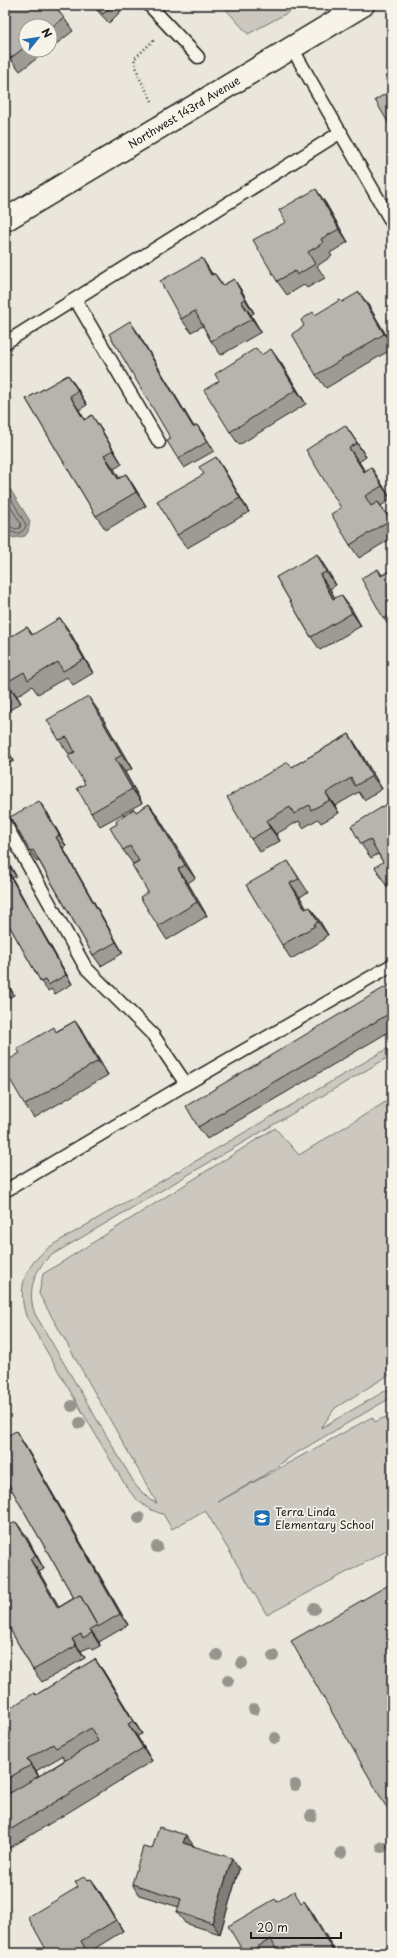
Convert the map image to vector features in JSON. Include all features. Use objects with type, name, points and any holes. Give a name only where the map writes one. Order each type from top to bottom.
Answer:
[{"type":"main road","name":"Northwest 143rd Avenue","points":[[5,220],[362,5]]},
{"type":"lane","points":[[149,5],[198,57]]},
{"type":"lane","points":[[292,48],[392,223]]},
{"type":"lane","points":[[5,343],[341,132]]},
{"type":"lane","points":[[75,299],[158,442]]},
{"type":"lane","points":[[5,824],[86,968],[153,1035],[186,1084]]},
{"type":"lane","points":[[5,1191],[392,965]]},
{"type":"path","points":[[164,125],[140,77],[134,59],[169,26]]},
{"type":"shaded area","points":[[222,5],[302,5],[248,34]]},
{"type":"shaded area","name":"Terra Linda Elementary School","points":[[392,1046],[392,1055],[50,1256],[39,1268],[33,1283],[32,1298],[35,1314],[136,1486],[150,1500],[157,1503],[39,1294],[43,1274],[275,1128],[299,1155],[392,1098],[392,1373],[335,1408],[321,1428],[392,1387],[392,1397],[293,1455],[263,1476],[218,1502],[372,1417],[375,1422],[392,1414],[392,1548],[267,1615],[205,1510],[172,1529],[163,1514],[152,1510],[143,1504],[127,1488],[26,1316],[22,1294],[23,1284],[26,1275],[37,1258],[54,1244]]},
{"type":"water","points":[[5,481],[30,521],[28,532],[25,536],[13,538],[5,531]]},
{"type":"building","points":[[5,5],[54,5],[64,18],[58,22],[58,18],[18,18],[18,52],[11,58],[5,50]]},
{"type":"building","points":[[94,5],[112,5],[103,14]]},
{"type":"building","points":[[392,90],[392,129],[375,100]]},
{"type":"building","points":[[316,189],[339,229],[321,239],[323,243],[308,252],[315,264],[297,275],[295,271],[277,281],[253,240],[286,222],[279,210]]},
{"type":"building","points":[[202,258],[211,275],[215,274],[222,286],[234,279],[245,299],[241,301],[252,319],[211,341],[195,311],[181,319],[160,281]]},
{"type":"building","points":[[359,292],[384,334],[316,375],[292,334],[304,326],[301,320],[313,312],[315,315],[340,300],[342,302]]},
{"type":"building","points":[[130,321],[193,427],[197,425],[207,442],[178,459],[167,441],[171,439],[109,334]]},
{"type":"building","points":[[256,348],[261,355],[271,349],[296,390],[230,432],[204,390],[219,381],[215,374]]},
{"type":"building","points":[[68,375],[78,391],[70,396],[84,420],[92,415],[113,450],[104,455],[118,479],[126,474],[136,492],[96,516],[26,399]]},
{"type":"building","points":[[345,425],[357,443],[349,448],[364,472],[371,467],[382,486],[365,496],[371,506],[378,502],[390,520],[350,545],[331,514],[341,508],[306,450]]},
{"type":"building","points":[[216,457],[240,498],[177,535],[157,501],[204,474],[199,467]]},
{"type":"building","points":[[317,554],[326,572],[320,575],[333,599],[341,595],[352,613],[311,637],[276,577]]},
{"type":"building","points":[[378,569],[381,576],[392,570],[392,614],[384,619],[361,578]]},
{"type":"building","points":[[60,618],[84,659],[63,671],[58,662],[28,680],[24,672],[7,682],[12,690],[5,694],[5,640],[27,627],[32,635]]},
{"type":"building","points":[[88,696],[122,755],[115,759],[132,789],[91,813],[77,788],[85,784],[68,756],[75,752],[67,737],[59,740],[47,720]]},
{"type":"building","points":[[349,734],[372,776],[355,786],[351,778],[326,793],[330,800],[311,810],[309,805],[294,814],[290,807],[266,821],[270,828],[251,839],[227,797],[288,762],[292,767]]},
{"type":"building","points":[[39,801],[59,835],[56,837],[116,942],[93,955],[33,850],[30,851],[10,817]]},
{"type":"building","points":[[392,801],[392,882],[386,885],[375,867],[383,862],[370,839],[361,844],[351,826]]},
{"type":"building","points":[[149,804],[185,865],[178,869],[197,902],[158,926],[140,897],[148,892],[132,865],[139,861],[130,846],[123,850],[110,828],[117,824],[116,820],[134,809],[136,812]]},
{"type":"building","points":[[5,858],[10,867],[6,869],[66,975],[48,985],[45,980],[41,982],[5,918]]},
{"type":"building","points":[[288,861],[299,879],[290,883],[305,909],[310,907],[318,922],[314,924],[315,926],[282,945],[246,885]]},
{"type":"building","points":[[392,983],[392,1012],[198,1127],[186,1106]]},
{"type":"building","points":[[75,1021],[98,1061],[25,1105],[5,1071],[5,1062],[20,1053],[17,1049],[54,1027],[56,1032]]},
{"type":"building","points":[[16,1431],[120,1614],[98,1627],[80,1595],[74,1598],[5,1478],[5,1437]]},
{"type":"building","points":[[5,1517],[10,1525],[16,1522],[36,1556],[30,1559],[58,1608],[80,1595],[97,1625],[90,1629],[92,1633],[83,1638],[81,1634],[72,1639],[76,1646],[33,1670],[5,1620]]},
{"type":"building","points":[[392,1583],[392,1817],[291,1641]]},
{"type":"building","points":[[95,1659],[133,1721],[128,1724],[143,1748],[5,1833],[5,1796],[98,1741],[91,1728],[56,1748],[53,1744],[27,1759],[31,1765],[5,1780],[5,1711],[34,1693],[36,1695]]},
{"type":"building","points":[[159,1827],[186,1835],[183,1843],[232,1858],[212,1923],[177,1912],[181,1899],[132,1884],[143,1847],[152,1849]]},
{"type":"building","points":[[85,1876],[88,1880],[91,1879],[116,1920],[81,1941],[88,1953],[48,1953],[28,1917],[78,1887],[75,1882]]},
{"type":"building","points":[[294,1891],[301,1903],[304,1901],[333,1951],[329,1953],[278,1953],[271,1939],[247,1953],[244,1953],[228,1926],[275,1899],[277,1902]]},
{"type":"building","points":[[20,1949],[23,1953],[13,1953]]},
{"type":"place","name":"Terra Linda Elementary School","points":[[262,1518]]}]
